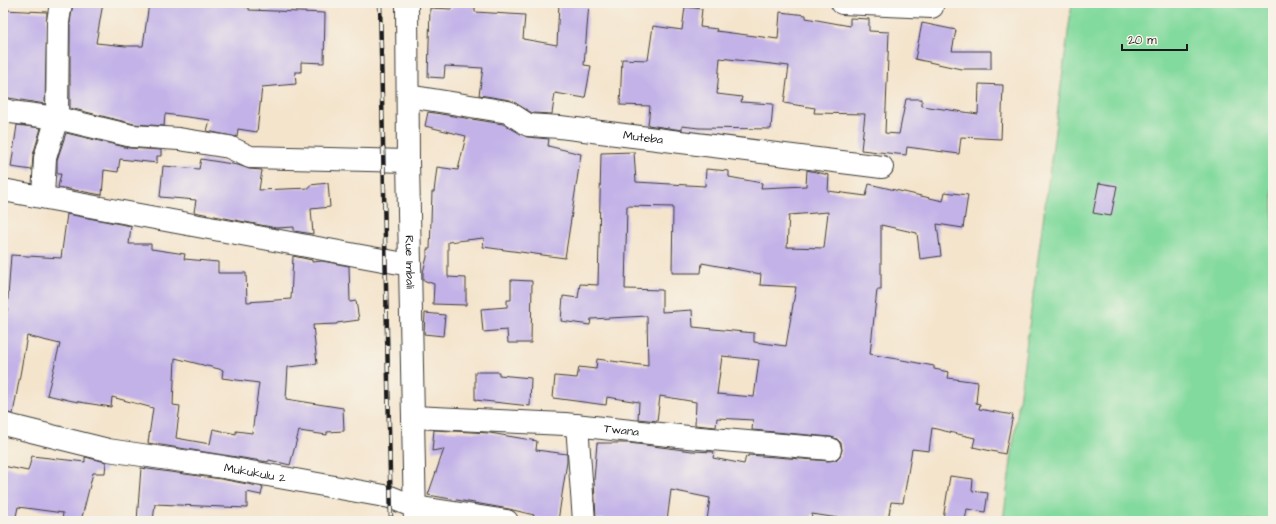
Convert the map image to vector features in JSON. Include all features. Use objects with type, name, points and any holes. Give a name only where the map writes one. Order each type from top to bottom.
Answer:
[{"type":"street","points":[[43,196],[45,158],[57,118],[58,22],[61,3]]},
{"type":"street","name":"Rue Imbali","points":[[407,3],[408,162],[415,514]]},
{"type":"street","points":[[842,3],[932,7]]},
{"type":"street","name":"Muteba","points":[[408,96],[508,112],[528,125],[560,127],[882,167]]},
{"type":"street","points":[[3,110],[57,118],[132,136],[179,139],[229,147],[250,157],[408,162]]},
{"type":"street","points":[[3,190],[43,196],[410,265]]},
{"type":"street","name":"Twana","points":[[413,417],[512,420],[830,449]]},
{"type":"street","name":"Mukukulu 2","points":[[3,424],[108,450],[223,467],[390,497],[415,514],[507,521]]},
{"type":"street","points":[[577,425],[584,521]]},
{"type":"green space","points":[[1072,3],[1273,3],[1273,521],[1003,521]]},
{"type":"building","points":[[73,3],[103,3],[96,43],[126,46],[143,46],[149,3],[226,3],[226,5],[249,7],[249,10],[325,13],[324,63],[301,62],[301,72],[295,72],[296,84],[262,87],[257,132],[238,129],[237,137],[207,131],[210,120],[165,114],[164,126],[134,124],[70,108],[70,23]]},
{"type":"building","points":[[452,3],[475,3],[475,12],[525,15],[523,39],[557,45],[559,3],[589,3],[584,65],[591,66],[585,98],[555,93],[552,114],[532,113],[510,100],[479,95],[483,68],[445,66],[444,78],[428,77],[430,8],[452,9]]},
{"type":"building","points":[[685,7],[702,9],[700,27],[717,29],[716,31],[778,39],[780,12],[806,15],[806,18],[850,26],[850,18],[869,19],[869,31],[889,32],[885,133],[899,134],[906,99],[922,99],[922,106],[978,114],[979,84],[1003,85],[1001,139],[961,137],[959,154],[907,147],[906,155],[861,150],[865,114],[814,113],[815,108],[784,103],[789,66],[720,58],[717,94],[742,97],[741,102],[773,104],[771,129],[699,128],[682,126],[682,130],[648,125],[650,106],[620,105],[622,59],[648,60],[653,26],[682,30]]},
{"type":"building","points":[[3,10],[47,12],[45,104],[3,97]]},
{"type":"building","points":[[922,23],[956,30],[952,51],[991,51],[991,69],[961,69],[915,59]]},
{"type":"building","points":[[428,112],[503,124],[527,137],[549,139],[548,146],[581,154],[565,258],[483,247],[484,238],[448,242],[448,277],[466,278],[466,305],[433,304],[434,284],[423,280],[427,249],[430,249],[432,192],[434,192],[437,167],[458,170],[466,136],[425,126]]},
{"type":"building","points":[[17,125],[41,128],[33,155],[32,170],[11,167]]},
{"type":"building","points":[[66,133],[129,148],[161,150],[161,156],[157,156],[157,163],[120,159],[118,172],[104,170],[102,195],[58,187],[61,174],[57,174],[57,160]]},
{"type":"building","points":[[634,152],[636,182],[705,186],[706,169],[729,171],[729,177],[762,183],[761,188],[806,186],[807,170],[829,175],[828,191],[866,196],[869,184],[943,201],[945,192],[968,195],[963,228],[937,224],[941,256],[920,259],[917,233],[881,225],[881,290],[877,290],[870,354],[934,366],[934,369],[949,372],[948,378],[978,382],[976,403],[980,404],[979,409],[1013,415],[1005,454],[973,447],[975,438],[932,428],[929,451],[912,449],[903,503],[891,502],[888,521],[858,521],[812,514],[811,521],[707,521],[710,498],[671,490],[667,521],[596,519],[594,480],[597,443],[629,443],[692,451],[714,452],[713,458],[744,464],[746,456],[748,457],[748,455],[829,461],[836,460],[840,456],[842,450],[841,443],[837,439],[831,437],[752,430],[753,420],[717,418],[716,427],[695,425],[696,402],[660,396],[657,421],[638,419],[639,402],[607,397],[606,405],[553,398],[555,376],[577,378],[579,367],[596,369],[597,359],[648,366],[647,316],[591,319],[590,325],[561,321],[563,296],[578,298],[580,284],[598,285],[601,153]],"holes":[[[627,206],[673,207],[672,273],[701,273],[702,263],[761,274],[760,285],[796,287],[786,346],[754,342],[754,333],[693,327],[692,310],[662,312],[662,290],[625,289]],[[828,212],[824,248],[787,247],[789,215]],[[722,356],[759,360],[754,397],[717,394]]]},
{"type":"building","points":[[201,159],[238,165],[249,169],[262,170],[259,190],[310,188],[310,185],[328,183],[330,207],[311,209],[313,234],[294,231],[294,227],[276,228],[194,212],[196,200],[160,197],[163,166],[199,169]]},
{"type":"building","points":[[1099,183],[1117,186],[1111,216],[1093,213]]},
{"type":"building","points":[[67,214],[131,226],[129,244],[151,244],[151,249],[185,254],[184,259],[218,262],[218,273],[246,273],[247,302],[291,299],[293,256],[312,260],[312,262],[322,261],[349,266],[350,302],[356,301],[359,320],[337,324],[313,325],[317,364],[288,367],[286,399],[343,408],[344,431],[327,432],[327,435],[299,431],[290,465],[269,460],[268,462],[148,443],[153,408],[112,397],[111,407],[47,395],[60,344],[27,336],[13,414],[3,412],[3,311],[7,311],[11,255],[61,258]],"holes":[[[175,358],[223,370],[222,378],[259,383],[252,433],[236,431],[236,434],[213,429],[210,444],[176,438],[180,406],[173,405]]]},
{"type":"building","points":[[511,280],[532,281],[531,343],[508,343],[507,330],[483,332],[481,309],[507,307],[507,300],[511,300]]},
{"type":"building","points":[[425,313],[445,315],[443,336],[424,334]]},
{"type":"building","points":[[475,372],[499,372],[499,375],[531,378],[530,406],[475,400]]},
{"type":"building","points":[[434,430],[490,433],[537,441],[536,450],[567,454],[558,521],[533,517],[534,515],[509,509],[428,495],[444,449],[432,451]]},
{"type":"building","points":[[32,456],[85,462],[85,457],[106,462],[105,473],[93,473],[81,521],[62,521],[63,513],[18,507],[15,521],[3,521],[3,466],[28,471]]},
{"type":"building","points":[[141,468],[221,479],[263,487],[261,495],[247,492],[247,508],[155,504],[153,521],[137,521]]},
{"type":"building","points":[[950,476],[973,479],[972,491],[988,493],[985,512],[967,509],[965,521],[943,519]]},
{"type":"railway","points":[[380,3],[391,521]]}]
